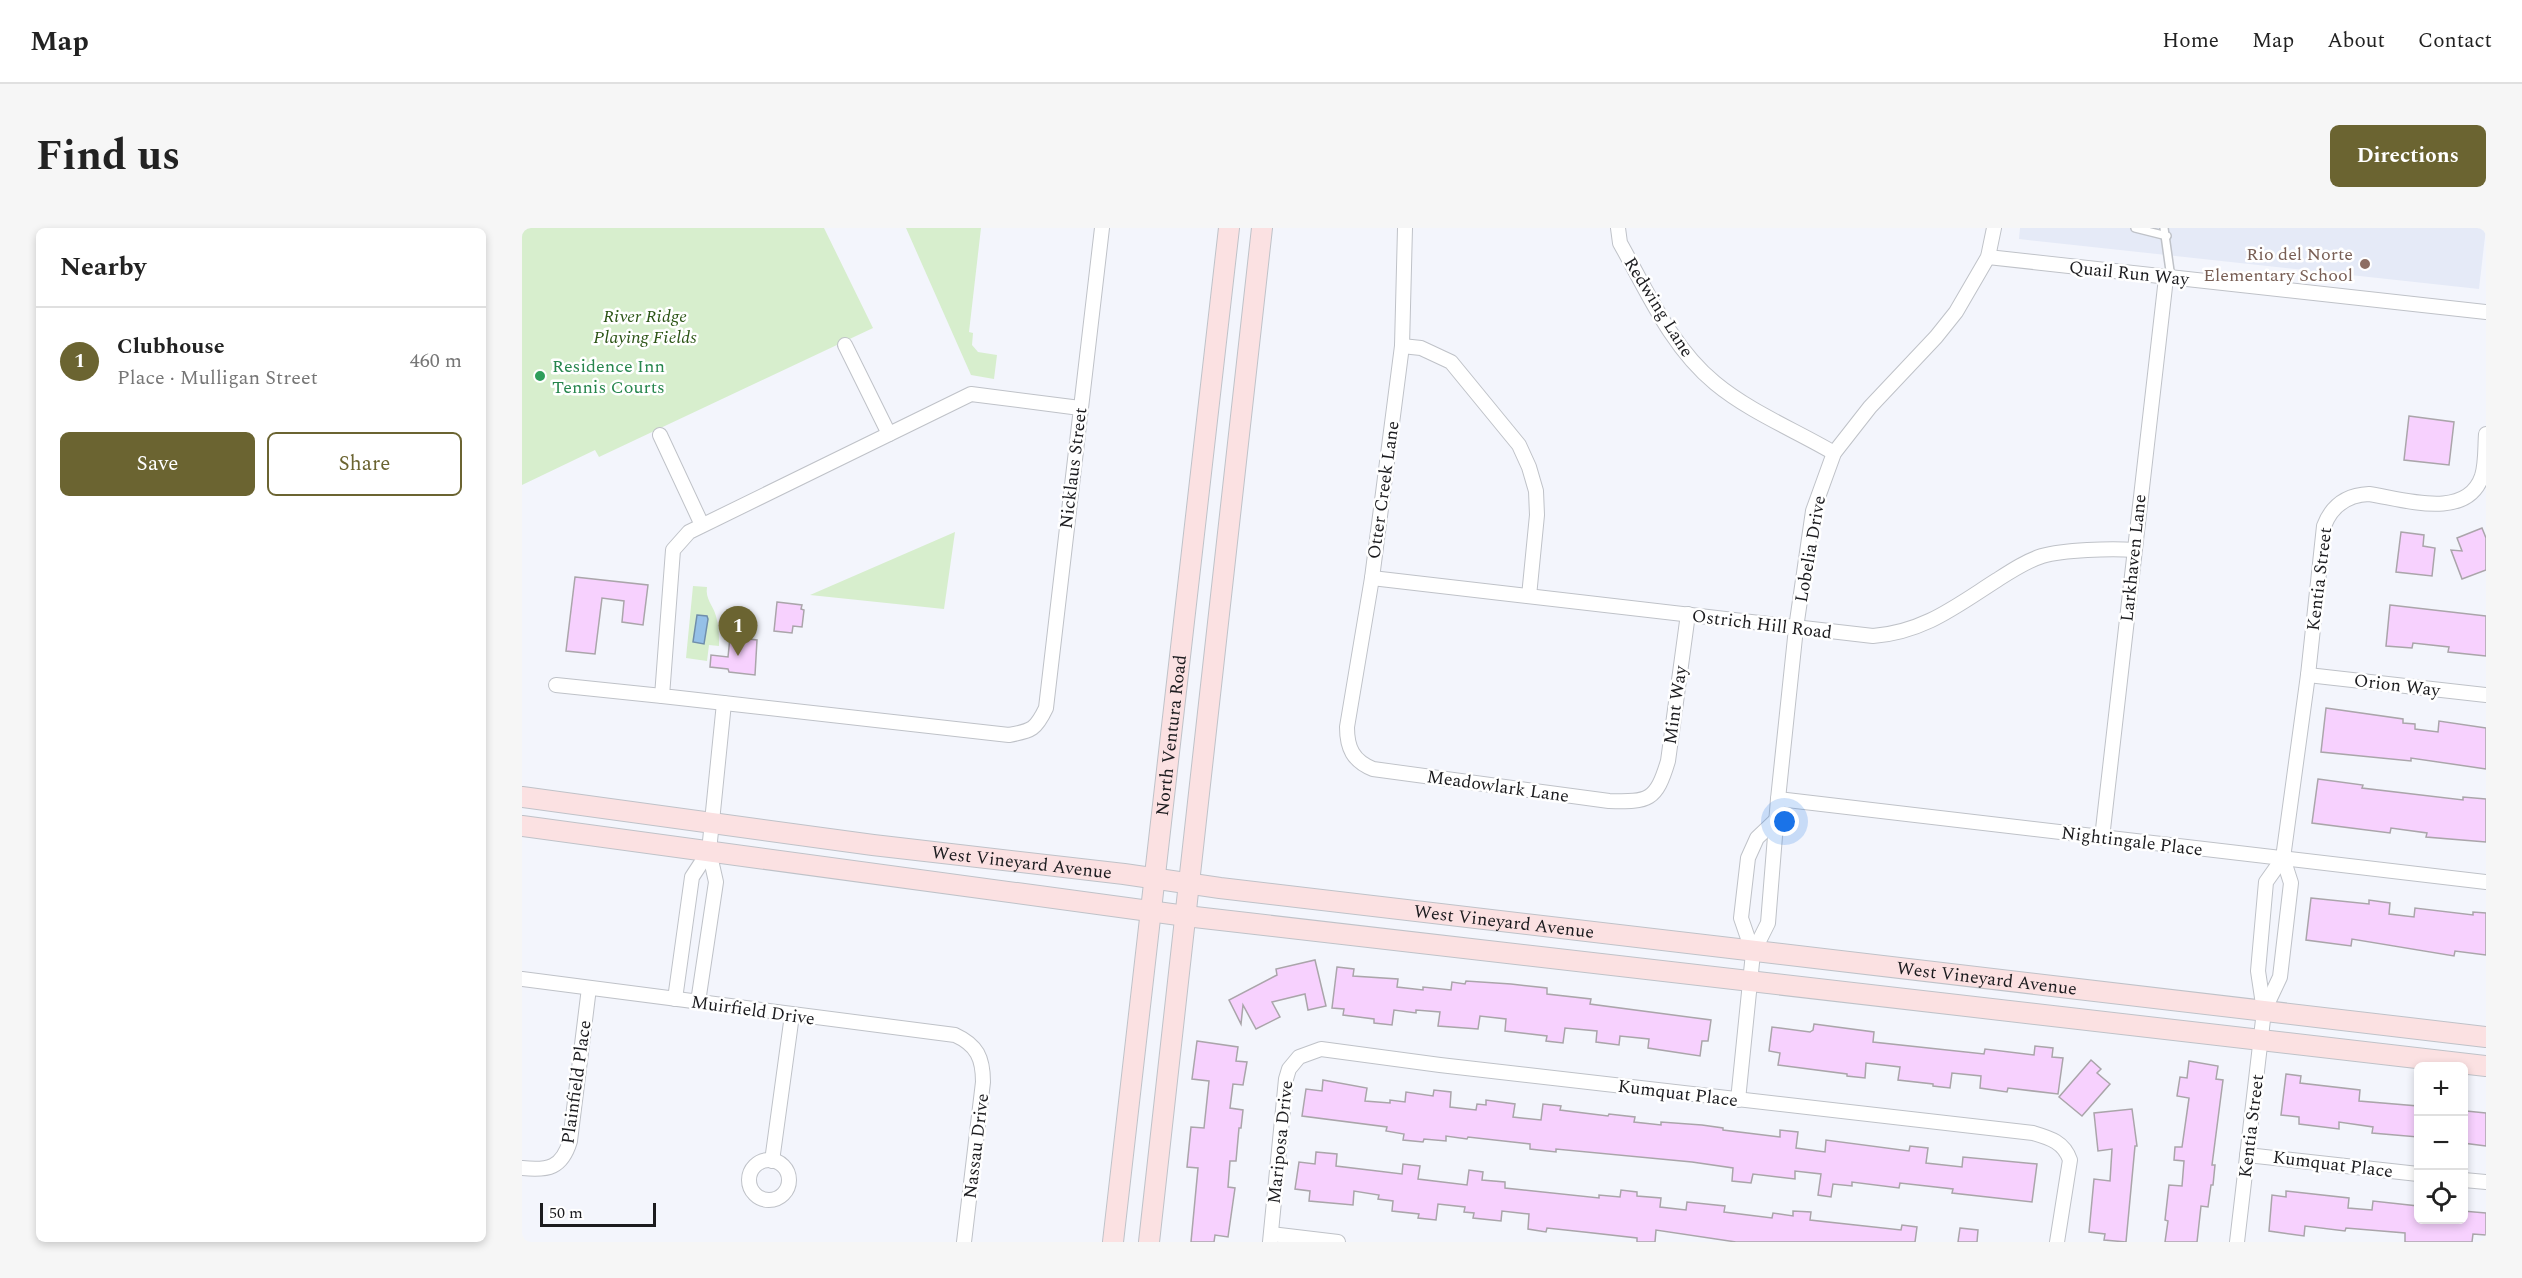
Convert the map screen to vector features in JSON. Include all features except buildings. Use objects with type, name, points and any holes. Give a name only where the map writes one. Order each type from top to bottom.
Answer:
[{"type":"main road","name":"North Ventura Road","points":[[1113,1242],[1229,228]]},
{"type":"main road","name":"North Ventura Road","points":[[1149,1242],[1262,228]]},
{"type":"main road","name":"West Vineyard Avenue","points":[[522,797],[873,845],[1190,884],[2486,1037]]},
{"type":"main road","name":"West Vineyard Avenue","points":[[522,826],[1186,916],[2486,1066]]},
{"type":"street","name":"Nicklaus Street","points":[[724,703],[1009,735],[1024,733],[1037,726],[1046,708],[1102,228]]},
{"type":"street","name":"Otter Creek Lane","points":[[1350,750],[1347,727],[1372,578],[1402,346],[1405,228]]},
{"type":"street","name":"Redwing Lane","points":[[1618,228],[1620,243],[1631,264],[1672,335],[1694,363],[1714,383],[1737,400],[1834,453]]},
{"type":"street","name":"Lobelia Drive","points":[[1738,1100],[1753,952],[1768,923],[1778,798],[1796,628],[1813,511],[1834,453],[1870,406],[1949,320],[1988,257],[1994,228]]},
{"type":"street","name":"Quail Run Way","points":[[1988,257],[2486,312]]},
{"type":"street","name":"Larkhaven Lane","points":[[2102,838],[2134,550],[2168,278]]},
{"type":"street","points":[[844,345],[889,434]]},
{"type":"street","points":[[1402,346],[1421,348],[1451,362],[1519,445],[1536,491],[1538,515],[1529,596]]},
{"type":"street","points":[[662,696],[673,550],[689,532],[971,394],[1080,408]]},
{"type":"street","name":"Kentia Street","points":[[2264,1011],[2280,977],[2291,883],[2283,858],[2308,675],[2322,542],[2328,516],[2337,505],[2358,494],[2444,505],[2457,502],[2469,494],[2481,477],[2486,434]]},
{"type":"street","points":[[660,435],[702,525]]},
{"type":"street","name":"Ostrich Hill Road","points":[[1372,578],[1873,636],[1892,635],[1915,629],[1934,620],[2018,567],[2043,556],[2113,549],[2134,550]]},
{"type":"street","name":"Mint Way","points":[[1654,794],[1662,781],[1668,761],[1688,614]]},
{"type":"street","name":"Orion Way","points":[[2308,675],[2486,695]]},
{"type":"street","points":[[556,685],[724,703],[709,851],[716,882],[698,1002]]},
{"type":"street","name":"Meadowlark Lane","points":[[1350,750],[1363,765],[1372,770],[1609,801],[1647,799],[1654,794]]},
{"type":"street","name":"Nightingale Place","points":[[1778,798],[2486,882]]},
{"type":"street","name":"Lobelia Drive","points":[[1753,952],[1741,918],[1748,858],[1757,838],[1777,819]]},
{"type":"street","points":[[675,999],[692,878],[709,851]]},
{"type":"street","name":"Kentia Street","points":[[2237,1242],[2264,1011],[2258,971],[2266,882],[2283,858]]},
{"type":"street","name":"Muirfield Drive","points":[[522,979],[955,1035],[968,1041],[978,1051]]},
{"type":"street","name":"Plainfield Place","points":[[522,1168],[537,1170],[550,1168],[561,1162],[570,1141],[589,988]]},
{"type":"street","points":[[772,1161],[792,1015]]},
{"type":"street","name":"Kumquat Place","points":[[1309,1052],[1322,1048],[1738,1100],[2033,1133],[2048,1137],[2065,1147],[2070,1160],[2057,1242]]},
{"type":"street","name":"Nassau Drive","points":[[964,1242],[983,1082],[983,1066],[978,1051]]},
{"type":"street","name":"Mariposa Drive","points":[[1270,1238],[1286,1079],[1294,1063],[1309,1052]]},
{"type":"street","name":"Kumquat Place","points":[[2247,1155],[2414,1174]]},
{"type":"street","points":[[2468,1180],[2486,1182]]},
{"type":"street","points":[[1270,1238],[1338,1242]]},
{"type":"lane","points":[[2135,228],[2167,236]]},
{"type":"lane","points":[[2164,228],[2167,236],[2168,278]]},
{"type":"shaded area","name":"Rio del Norte Elementary School","points":[[2020,228],[2486,228],[2479,289],[2019,239]]},
{"type":"green space","name":"River Ridge Playing Fields","points":[[522,228],[824,228],[873,328],[599,457],[595,450],[522,485]]},
{"type":"green space","points":[[906,228],[981,228],[969,332],[973,333],[972,345],[978,352],[997,355],[994,379],[971,375]]},
{"type":"green space","points":[[955,532],[944,609],[810,595]]},
{"type":"green space","points":[[693,586],[707,587],[707,595],[718,624],[719,646],[709,645],[707,661],[686,658]]},
{"type":"water","points":[[697,615],[707,616],[708,619],[704,644],[693,642]]},
{"type":"place","name":"Rio del Norte Elementary School","points":[[2365,264]]},
{"type":"place","name":"Residence Inn Tennis Courts","points":[[540,376]]},
{"type":"place","name":"Clubhouse","points":[[738,656]]}]
